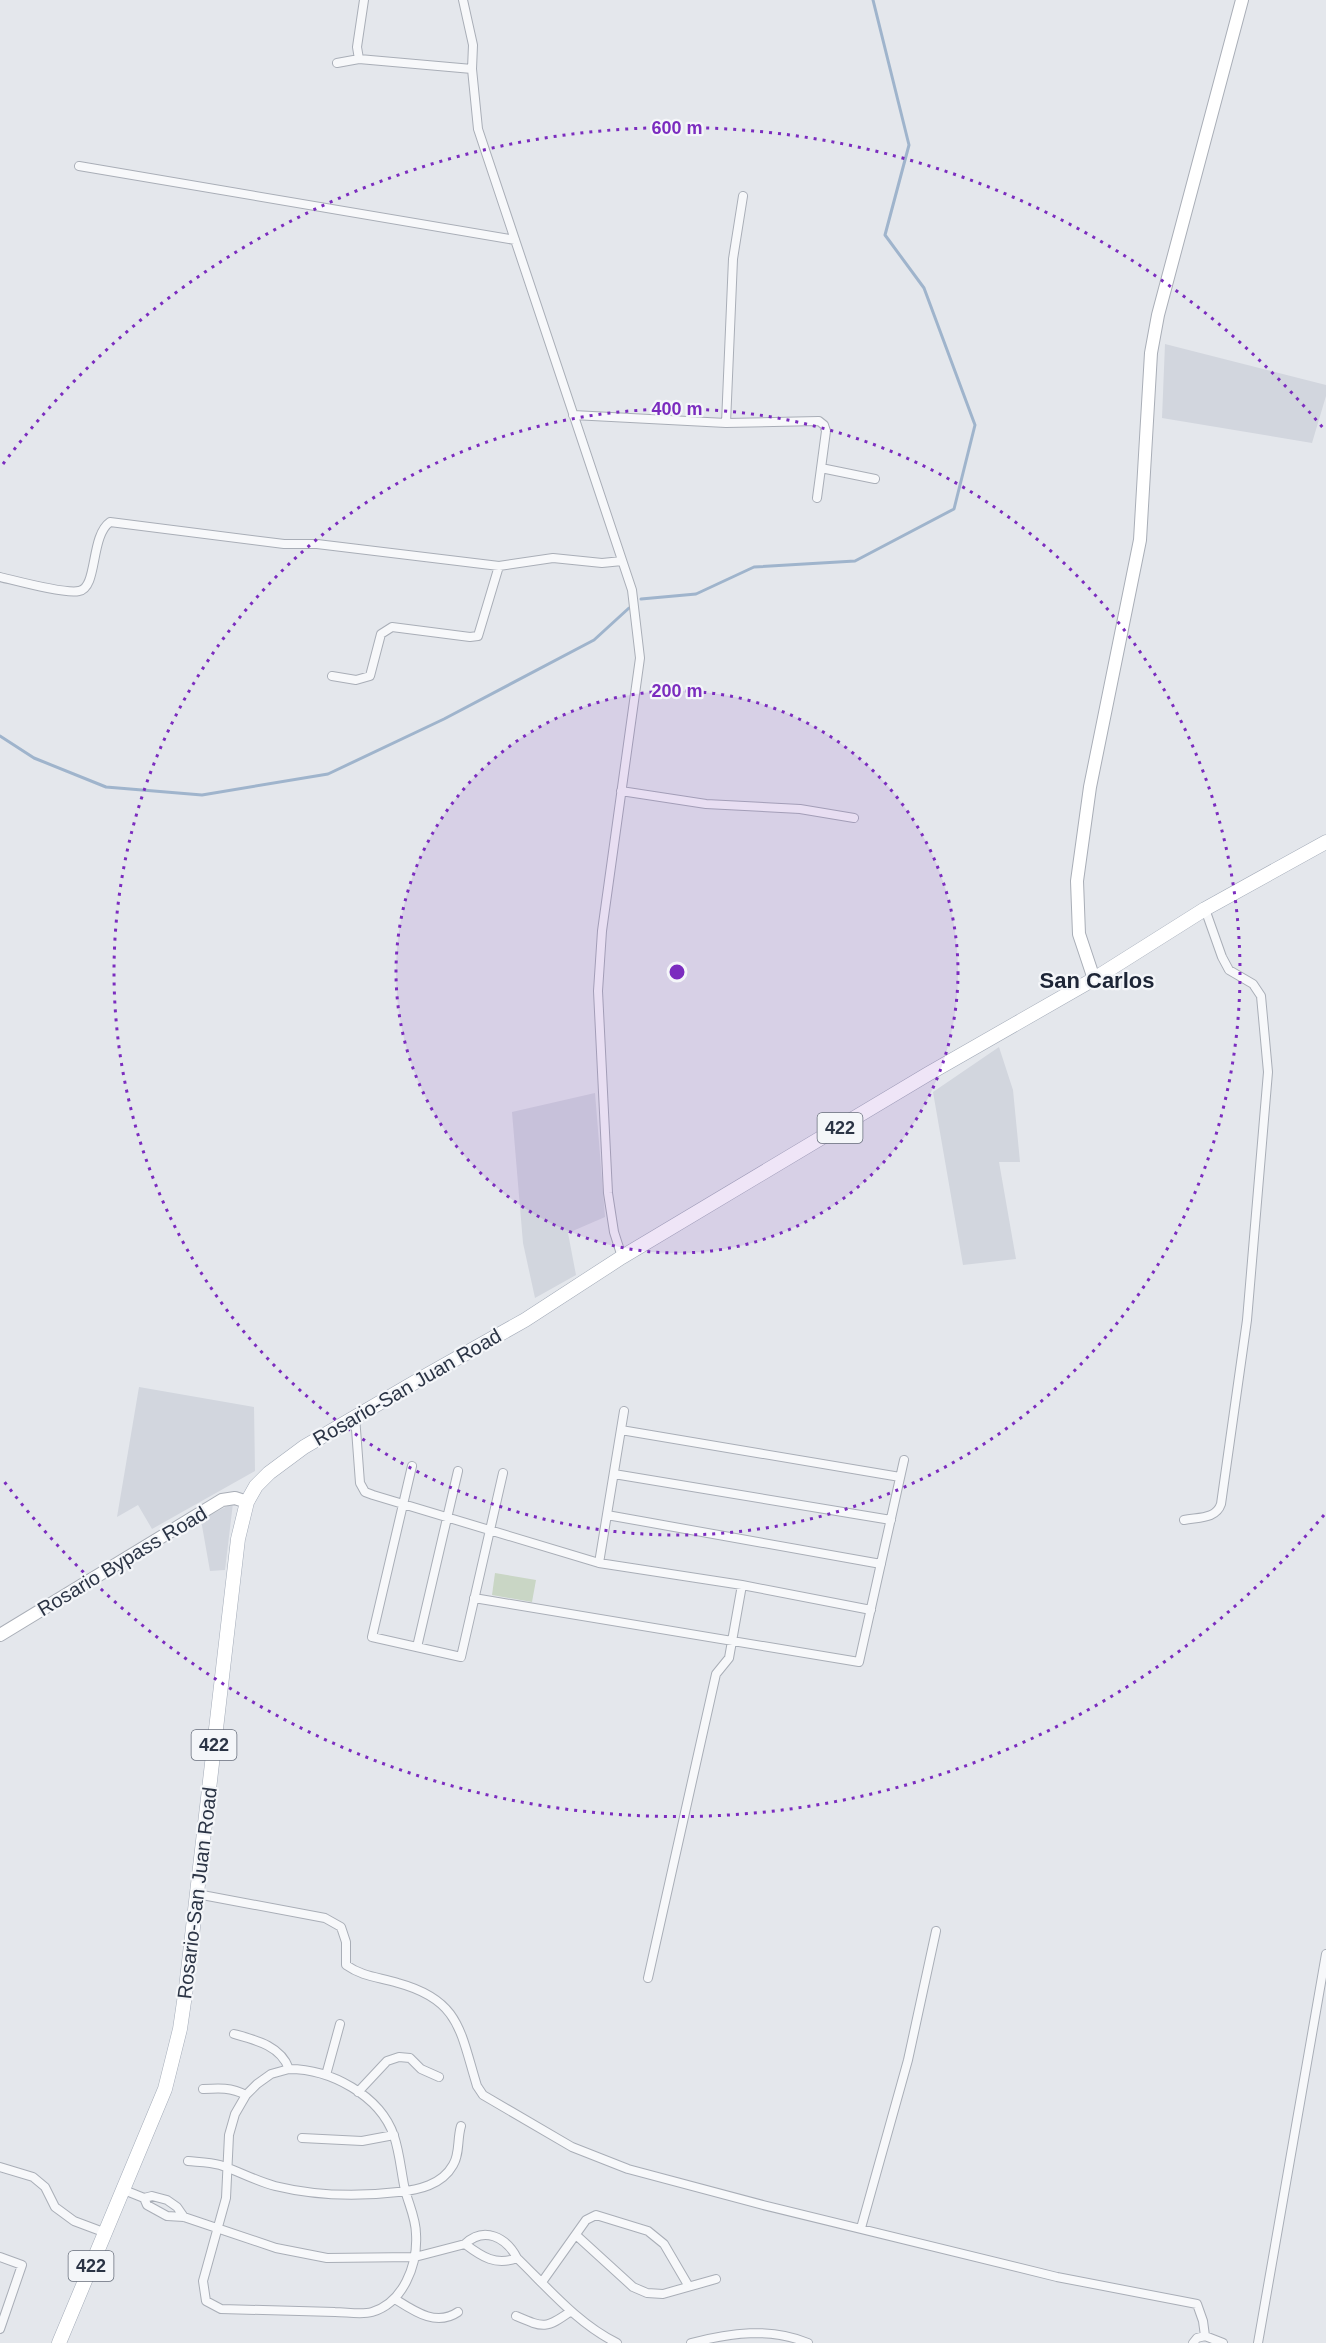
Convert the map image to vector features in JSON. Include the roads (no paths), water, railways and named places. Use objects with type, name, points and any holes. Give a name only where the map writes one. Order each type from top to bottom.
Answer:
[{"type":"main road","name":"Rosario-San Juan Road","points":[[59,2343],[165,2089],[174,2059],[180,2029],[197,1894],[232,1576],[241,1520],[256,1486],[269,1473],[304,1447],[355,1416],[525,1320],[622,1257],[928,1074],[1094,979],[1205,909],[1326,842]]},
{"type":"street","points":[[359,59],[357,46],[364,0]]},
{"type":"street","points":[[463,0],[473,45],[472,69],[478,129],[632,590],[640,658],[602,931],[598,992],[608,1193],[614,1233],[622,1257]]},
{"type":"street","points":[[1094,979],[1079,934],[1077,881],[1090,787],[1140,540],[1151,352],[1158,315],[1242,0]]},
{"type":"street","points":[[337,63],[359,59],[472,69]]},
{"type":"street","points":[[79,166],[515,240]]},
{"type":"street","points":[[726,423],[733,259],[743,196]]},
{"type":"street","points":[[573,415],[726,423],[819,421],[824,425],[826,431],[817,498]]},
{"type":"street","points":[[821,468],[875,479]]},
{"type":"street","points":[[0,577],[78,592],[85,589],[89,582],[100,534],[103,527],[110,522],[284,544],[317,544],[499,566],[553,558],[602,563],[622,561]]},
{"type":"street","points":[[332,676],[356,680],[370,676],[381,634],[392,627],[470,637],[478,636],[499,566]]},
{"type":"street","points":[[621,791],[706,804],[800,809],[854,818]]},
{"type":"street","points":[[1184,1520],[1215,1515],[1221,1503],[1247,1320],[1268,1072],[1261,996],[1253,984],[1230,970],[1222,957],[1205,909]]},
{"type":"street","points":[[599,1563],[624,1411]]},
{"type":"street","points":[[355,1416],[360,1483],[365,1491],[599,1563],[742,1585],[871,1610]]},
{"type":"street","points":[[621,1430],[900,1477]]},
{"type":"street","points":[[474,1598],[859,1662],[904,1460]]},
{"type":"street","points":[[412,1466],[372,1637],[461,1657],[503,1473]]},
{"type":"street","points":[[417,1647],[458,1471]]},
{"type":"street","points":[[614,1474],[891,1520]]},
{"type":"street","name":"Rosario Bypass Road","points":[[0,1635],[222,1500],[235,1498],[247,1502]]},
{"type":"street","points":[[607,1515],[881,1564]]},
{"type":"street","points":[[648,1978],[716,1674],[729,1659],[742,1585]]},
{"type":"street","points":[[197,1894],[325,1918],[341,1927],[346,1942],[346,1965],[359,1974],[400,1983],[434,1997],[454,2016],[477,2086],[483,2095],[572,2147],[628,2169],[763,2205],[1057,2277],[1197,2304],[1205,2336]]},
{"type":"street","points":[[861,2228],[908,2060],[936,1931]]},
{"type":"street","points":[[1258,2343],[1326,1954]]},
{"type":"street","points":[[326,2075],[340,2024]]},
{"type":"street","points":[[234,2034],[261,2042],[279,2053],[289,2069]]},
{"type":"street","points":[[358,2092],[387,2061],[399,2057],[410,2058],[421,2068],[439,2078]]},
{"type":"street","points":[[289,2069],[305,2069],[326,2075],[350,2086],[372,2102],[385,2117],[394,2135],[416,2234],[415,2257],[402,2290],[395,2299],[370,2313],[221,2309],[203,2303],[202,2281],[226,2198],[228,2135],[235,2114],[246,2095],[271,2074],[289,2069]]},
{"type":"street","points":[[203,2090],[224,2088],[246,2095]]},
{"type":"street","points":[[188,2161],[216,2164],[274,2185],[320,2194],[359,2196],[406,2191],[427,2187],[441,2179],[452,2168],[458,2156],[457,2144],[461,2126]]},
{"type":"street","points":[[302,2138],[362,2141],[394,2135]]},
{"type":"street","points":[[0,2167],[33,2177],[45,2187],[56,2207],[74,2221],[106,2233]]},
{"type":"street","points":[[124,2190],[144,2198],[152,2196],[167,2200],[177,2207],[184,2217]]},
{"type":"street","points":[[144,2198],[147,2205],[162,2214],[184,2217],[276,2248],[327,2258],[415,2257],[465,2244],[473,2237],[487,2234],[501,2239],[571,2311],[601,2335],[617,2343]]},
{"type":"street","points":[[542,2282],[586,2220],[596,2215],[648,2231],[664,2244],[688,2285]]},
{"type":"street","points":[[576,2235],[633,2287],[647,2293],[663,2294],[688,2285],[716,2279]]},
{"type":"street","points":[[465,2244],[482,2257],[494,2261],[508,2261],[517,2258]]},
{"type":"street","points":[[0,2257],[22,2265],[0,2329]]},
{"type":"street","points":[[395,2299],[419,2314],[437,2318],[452,2317],[458,2312]]},
{"type":"street","points":[[516,2316],[539,2326],[554,2324],[571,2311]]},
{"type":"street","points":[[691,2343],[722,2336],[760,2332],[794,2337],[808,2343]]},
{"type":"street","points":[[1193,2343],[1197,2338],[1205,2336],[1223,2343]]},
{"type":"waterway","points":[[641,599],[696,594],[754,567],[855,561],[954,509],[975,425],[924,288],[885,235],[909,145],[873,0]]},
{"type":"waterway","points":[[0,736],[34,758],[106,787],[202,795],[328,774],[444,719],[594,640],[629,608]]},
{"type":"district","name":"San Carlos","points":[[1097,980]]}]
